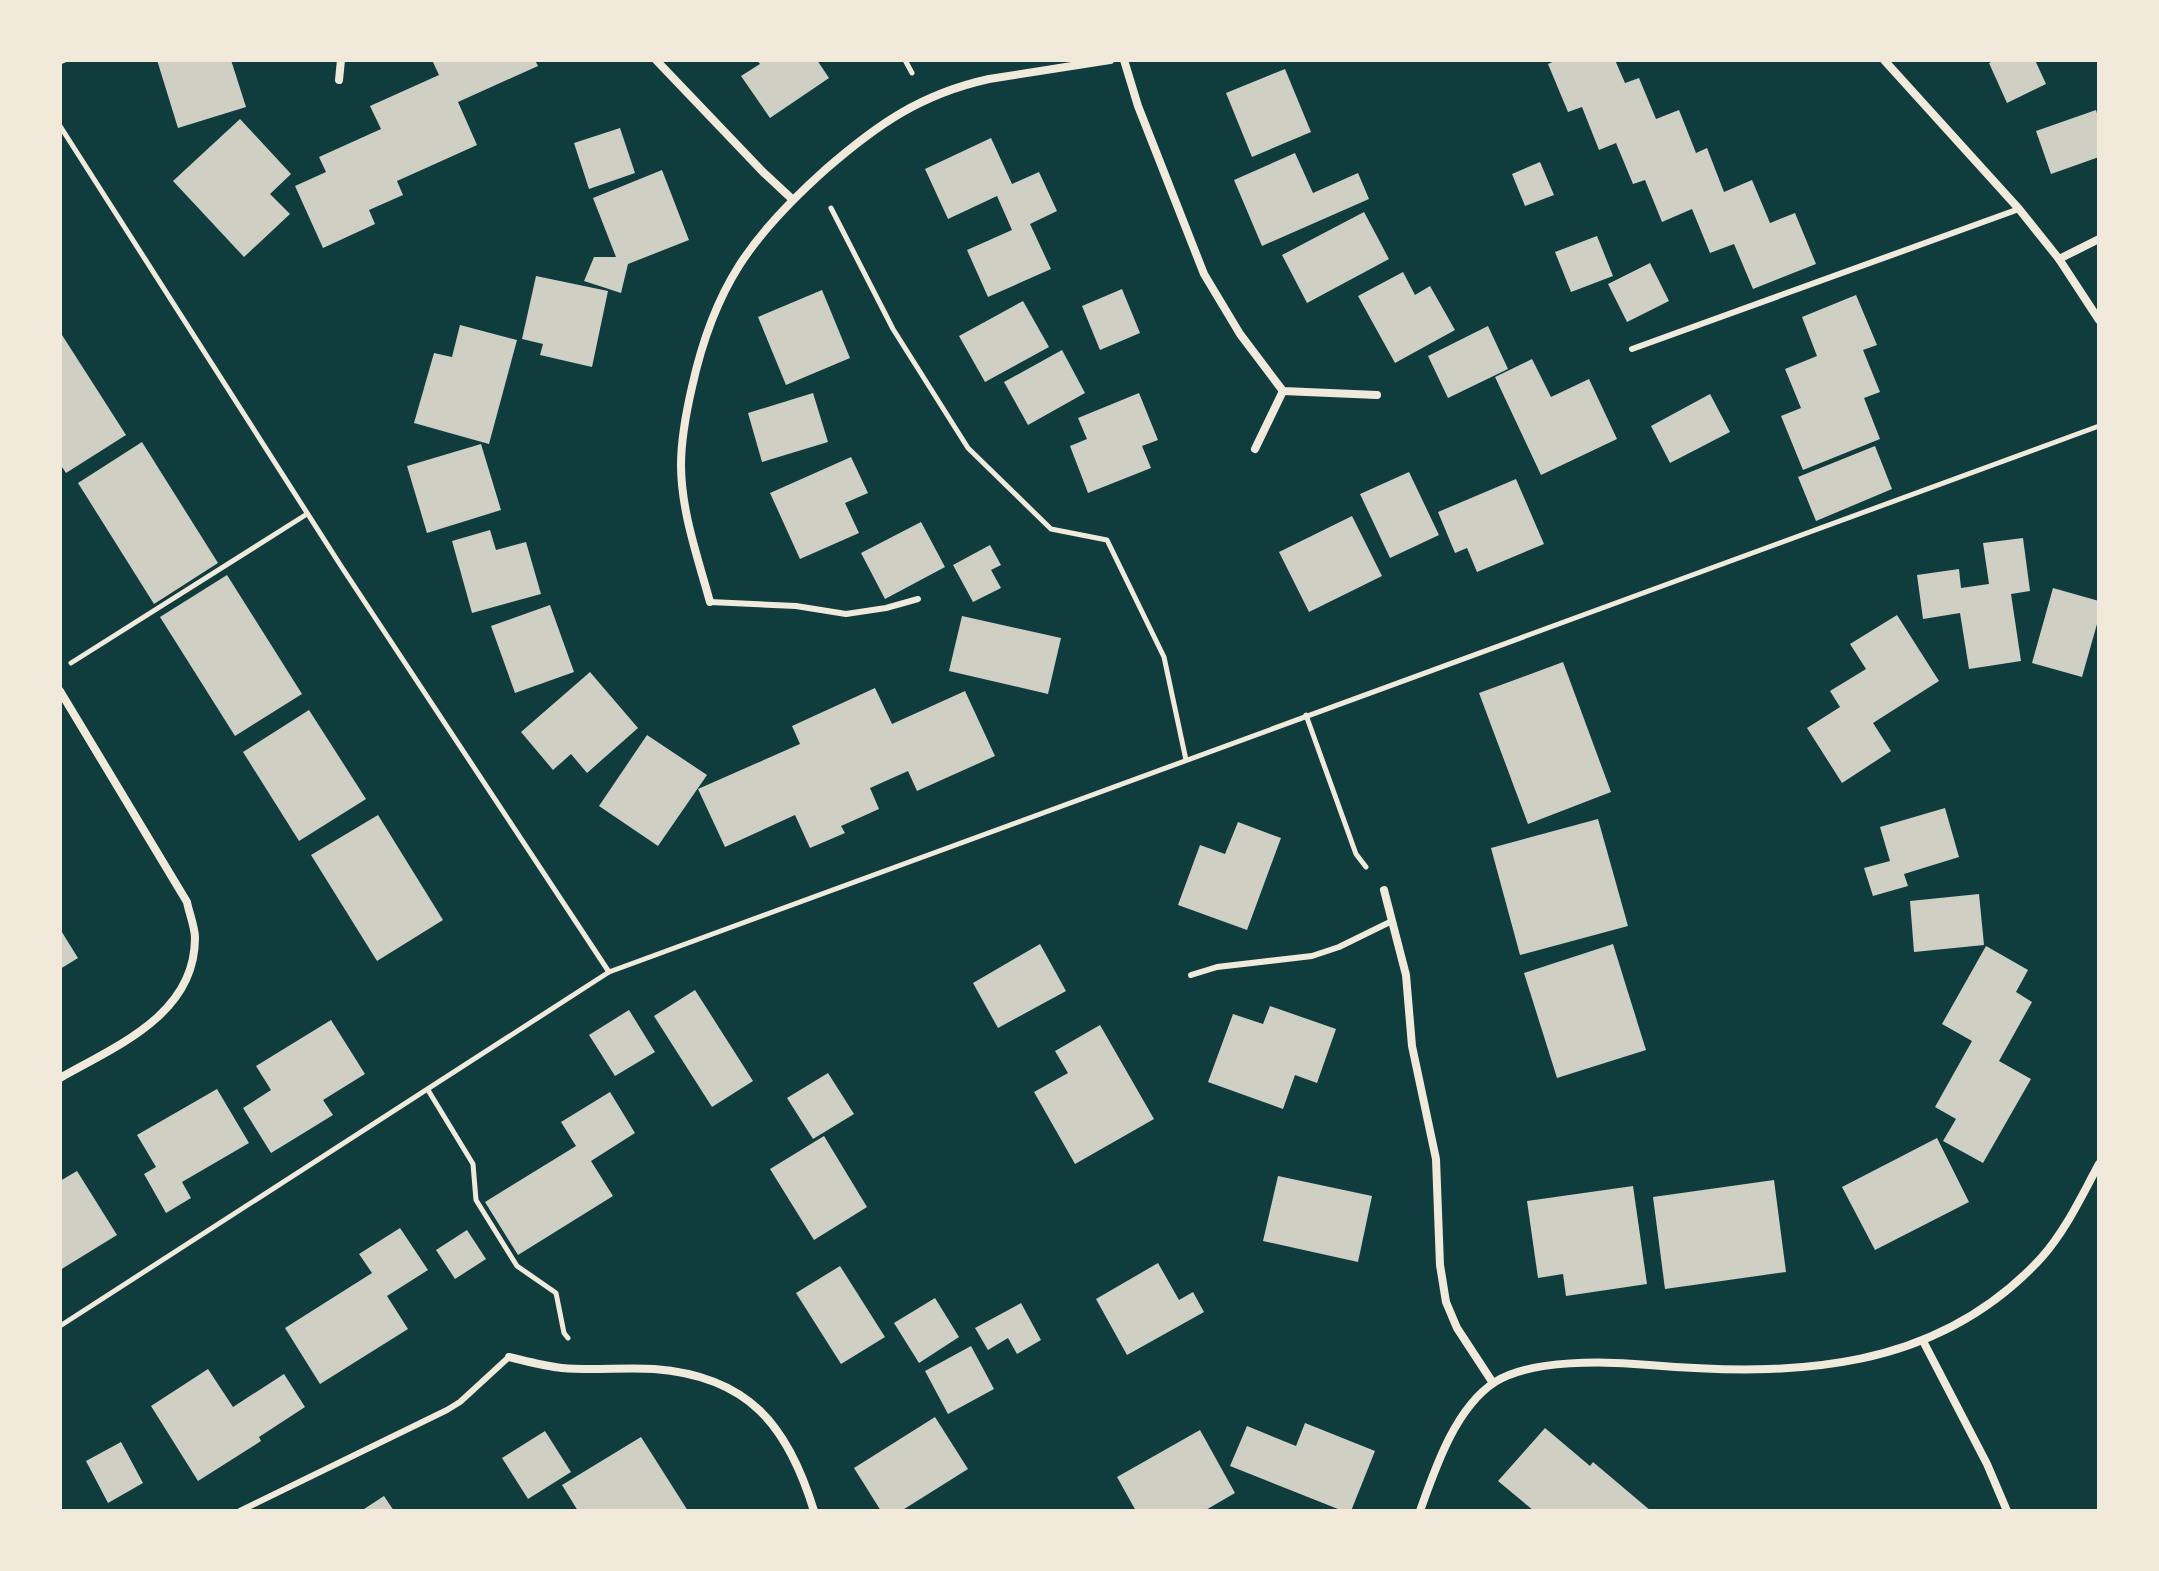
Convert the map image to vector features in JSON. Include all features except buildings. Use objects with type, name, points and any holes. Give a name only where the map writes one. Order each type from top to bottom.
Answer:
[{"type":"street","points":[[339,80],[341,60]]},
{"type":"street","points":[[656,60],[792,199]]},
{"type":"street","points":[[710,602],[691,533],[683,487],[684,422],[702,347],[724,287],[750,247],[792,199],[888,119],[924,100],[989,79],[1110,60]]},
{"type":"street","points":[[1124,60],[1138,106],[1196,258],[1240,334],[1283,391]]},
{"type":"street","points":[[1884,60],[2019,209],[2059,259],[2099,320]]},
{"type":"street","points":[[2059,259],[2099,239]]},
{"type":"street","points":[[1283,391],[1377,395]]},
{"type":"street","points":[[1255,449],[1283,391]]},
{"type":"street","points":[[60,691],[187,902],[195,937],[189,976],[173,1003],[142,1031],[60,1078]]},
{"type":"street","points":[[1384,890],[1406,975],[1412,1046],[1436,1159],[1440,1265],[1446,1302],[1457,1328],[1493,1383]]},
{"type":"street","points":[[1420,1511],[1449,1439],[1475,1401],[1493,1383],[1531,1368],[1604,1361],[1746,1369],[1821,1366],[1876,1357],[1923,1341],[2000,1294],[2044,1255],[2099,1164]]},
{"type":"street","points":[[1923,1341],[1987,1464],[2007,1511]]},
{"type":"street","points":[[509,1357],[565,1368],[672,1371],[709,1380],[741,1396],[772,1421],[788,1443],[814,1511]]},
{"type":"lane","points":[[1632,349],[2019,209]]},
{"type":"lane","points":[[710,602],[796,606],[846,614],[918,599]]},
{"type":"lane","points":[[1191,975],[1217,967],[1312,956],[1339,947],[1392,921]]},
{"type":"lane","points":[[240,1511],[447,1410],[509,1357]]},
{"type":"path","points":[[60,126],[307,514],[609,972]]},
{"type":"path","points":[[816,179],[893,329],[968,448],[1051,529],[1107,540],[1164,657],[1186,760]]},
{"type":"path","points":[[60,1326],[609,972],[2099,426]]},
{"type":"path","points":[[60,670],[307,514]]},
{"type":"path","points":[[1306,715],[1356,854],[1384,890]]},
{"type":"path","points":[[428,1090],[473,1164],[476,1200],[517,1266],[556,1293],[564,1333],[591,1368]]}]
